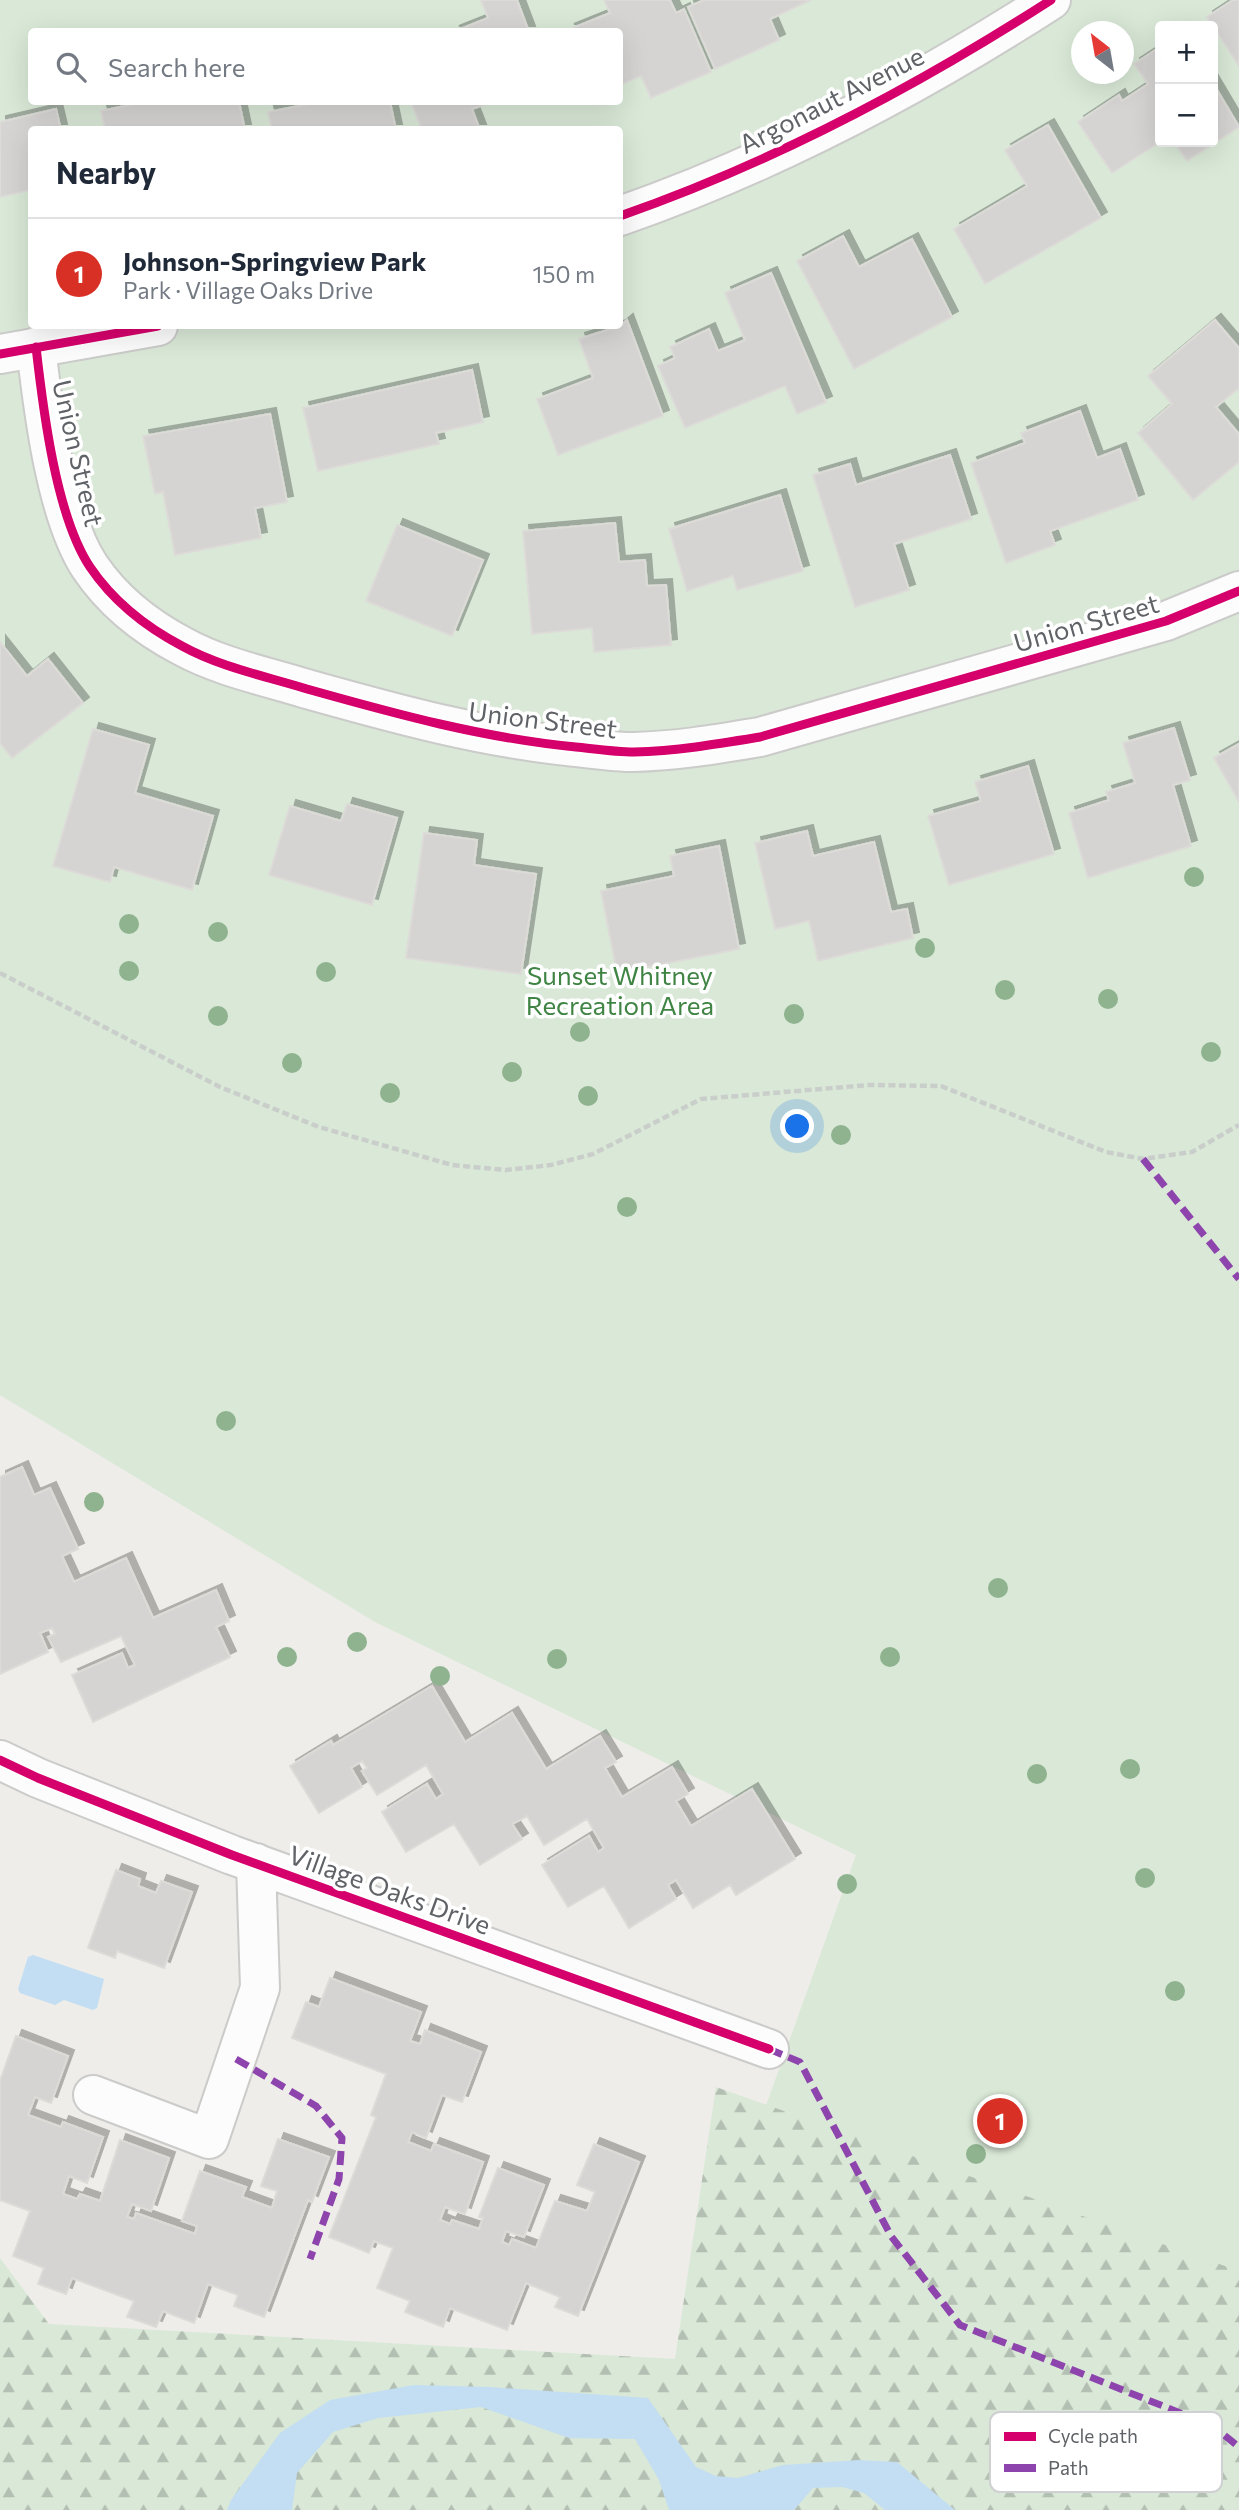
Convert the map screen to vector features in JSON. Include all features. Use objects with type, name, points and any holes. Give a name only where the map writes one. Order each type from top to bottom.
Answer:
[{"type":"street","name":"Argonaut Avenue","points":[[623,215],[771,155],[876,104],[991,39],[1052,0]]},
{"type":"street","points":[[18,351],[141,329]]},
{"type":"street","name":"Union Street","points":[[18,351],[42,398],[61,492],[72,524],[90,566],[129,610],[153,630],[218,663],[431,725],[498,737],[597,749],[632,752],[692,749],[760,737],[1153,625],[1239,591]]},
{"type":"street","name":"Village Oaks Drive","points":[[0,1760],[51,1783],[256,1863],[769,2049]]},
{"type":"street","points":[[93,2095],[209,2139],[260,1988],[256,1863]]},
{"type":"path","points":[[0,973],[220,1087],[319,1127],[452,1165],[506,1170],[551,1165],[593,1154],[701,1100],[869,1085],[941,1086],[1106,1152],[1143,1160],[1192,1152],[1239,1125]]},
{"type":"green space","name":"Sunset Whitney Recreation Area","points":[[0,0],[1239,0],[1239,2510],[0,2510],[0,2413],[675,2359],[856,1855],[375,1622],[0,1395]]},
{"type":"green space","points":[[716,2087],[1239,2271],[1239,2510],[0,2510],[0,2258],[49,2324],[675,2359]]},
{"type":"water","points":[[33,1955],[104,1979],[97,2008],[93,2010],[64,2000],[55,2005],[20,1993],[18,1989],[28,1957]]},
{"type":"water","points":[[414,2385],[490,2387],[648,2398],[696,2467],[716,2476],[738,2478],[783,2465],[859,2460],[897,2462],[955,2510],[885,2510],[864,2493],[842,2487],[813,2488],[794,2510],[669,2510],[659,2480],[635,2439],[569,2438],[481,2407],[378,2418],[333,2432],[297,2473],[292,2510],[227,2510],[231,2500],[280,2433],[330,2400]]},
{"type":"building","points":[[481,0],[517,0],[528,28],[463,28],[488,18]]},
{"type":"building","points":[[604,0],[670,0],[676,13],[684,9],[711,72],[651,98],[641,76],[623,84],[623,28],[573,28],[610,13]]},
{"type":"building","points":[[704,0],[811,0],[770,19],[779,40],[715,69],[688,7]]},
{"type":"building","points":[[1233,0],[1239,0],[1239,66],[1218,34],[1218,21],[1210,21],[1207,17]]},
{"type":"building","points":[[1155,50],[1155,145],[1112,173],[1078,122],[1119,95],[1122,101],[1148,84],[1134,64]]},
{"type":"building","points":[[1218,91],[1239,127],[1218,141]]},
{"type":"building","points":[[130,105],[240,105],[244,126],[104,126],[101,111]]},
{"type":"building","points":[[304,105],[391,105],[395,126],[271,126],[268,112]]},
{"type":"building","points":[[412,105],[483,105],[472,109],[478,126],[420,126]]},
{"type":"building","points":[[56,109],[60,126],[28,126],[28,190],[0,197],[0,122]]},
{"type":"building","points":[[1048,125],[1101,218],[985,284],[954,229],[1027,186],[1005,150]]},
{"type":"building","points":[[1177,147],[1208,147],[1187,161]]},
{"type":"building","points":[[843,236],[859,267],[912,239],[952,317],[854,369],[797,261]]},
{"type":"building","points":[[771,273],[826,402],[797,414],[785,386],[685,428],[658,366],[675,358],[670,347],[709,329],[718,351],[745,340],[725,293]]},
{"type":"building","points":[[627,320],[663,416],[558,455],[537,399],[593,378],[579,339],[611,329],[623,329],[623,323]]},
{"type":"building","points":[[1215,320],[1239,348],[1239,388],[1216,407],[1239,434],[1239,462],[1193,500],[1138,433],[1172,404],[1148,376]]},
{"type":"building","points":[[472,370],[483,422],[436,433],[439,444],[318,471],[303,408]]},
{"type":"building","points":[[1080,411],[1097,458],[1120,449],[1138,500],[1050,531],[1055,545],[1006,563],[971,463],[1025,443],[1021,433]]},
{"type":"building","points":[[270,414],[287,502],[255,508],[261,538],[175,555],[163,492],[155,494],[143,436]]},
{"type":"building","points":[[950,455],[971,519],[894,544],[909,590],[855,607],[813,475],[850,464],[856,485]]},
{"type":"building","points":[[780,495],[803,571],[737,590],[733,576],[687,591],[669,529]]},
{"type":"building","points":[[615,523],[619,562],[645,560],[647,586],[666,585],[671,645],[594,652],[592,628],[532,634],[523,531]]},
{"type":"building","points":[[397,525],[483,560],[452,636],[366,601]]},
{"type":"building","points":[[0,642],[27,676],[48,659],[83,703],[12,758],[0,743]]},
{"type":"building","points":[[1174,728],[1190,780],[1173,785],[1191,846],[1088,878],[1069,813],[1109,800],[1106,792],[1135,783],[1123,743]]},
{"type":"building","points":[[93,729],[149,745],[135,793],[213,816],[192,890],[114,867],[110,882],[53,866]]},
{"type":"building","points":[[1239,744],[1239,802],[1214,758]]},
{"type":"building","points":[[1028,766],[1054,854],[949,885],[928,816],[981,801],[975,782]]},
{"type":"building","points":[[347,804],[397,818],[372,905],[269,875],[290,806],[341,821]]},
{"type":"building","points":[[807,831],[813,856],[874,842],[891,912],[907,909],[913,938],[818,961],[809,921],[775,929],[755,843]]},
{"type":"building","points":[[424,833],[477,840],[474,865],[536,874],[521,974],[406,958]]},
{"type":"building","points":[[719,846],[739,949],[617,973],[601,891],[674,876],[670,856]]},
{"type":"building","points":[[22,1467],[34,1495],[50,1488],[78,1549],[62,1556],[74,1582],[126,1558],[153,1618],[216,1590],[229,1621],[216,1627],[230,1657],[93,1722],[72,1675],[122,1653],[128,1668],[135,1665],[121,1636],[61,1662],[48,1637],[55,1634],[52,1628],[40,1633],[48,1652],[0,1674],[0,1477]]},
{"type":"building","points":[[432,1686],[465,1742],[512,1713],[546,1769],[600,1736],[616,1762],[605,1768],[622,1797],[672,1767],[688,1794],[676,1801],[691,1826],[752,1789],[795,1859],[736,1895],[730,1885],[693,1908],[676,1880],[668,1885],[676,1899],[629,1928],[604,1886],[568,1907],[542,1865],[589,1836],[598,1852],[604,1848],[587,1819],[544,1845],[527,1816],[512,1824],[522,1839],[480,1865],[454,1824],[406,1852],[382,1812],[427,1784],[436,1799],[443,1794],[426,1765],[377,1795],[362,1771],[367,1768],[362,1761],[351,1768],[362,1787],[319,1813],[290,1766],[331,1741],[333,1745]]},
{"type":"building","points":[[116,1870],[140,1879],[138,1886],[156,1893],[161,1881],[192,1892],[164,1968],[117,1951],[115,1958],[88,1948]]},
{"type":"building","points":[[330,1978],[421,2012],[410,2041],[420,2044],[425,2030],[481,2052],[462,2102],[442,2095],[426,2138],[412,2132],[408,2142],[431,2151],[434,2144],[483,2162],[465,2214],[445,2207],[440,2220],[450,2224],[452,2220],[479,2229],[483,2218],[479,2217],[498,2168],[544,2185],[524,2237],[506,2231],[502,2242],[509,2245],[512,2239],[536,2248],[555,2201],[587,2211],[595,2192],[577,2185],[594,2144],[639,2162],[578,2316],[555,2307],[560,2297],[526,2283],[507,2330],[450,2308],[443,2327],[405,2312],[410,2301],[377,2288],[393,2248],[374,2241],[369,2253],[329,2237],[376,2117],[371,2115],[386,2074],[292,2038],[306,2002],[319,2007]]},
{"type":"building","points":[[16,2036],[68,2056],[51,2103],[35,2097],[28,2115],[61,2127],[63,2122],[103,2137],[87,2183],[69,2176],[63,2194],[77,2199],[80,2194],[100,2201],[120,2140],[169,2158],[151,2211],[132,2204],[127,2217],[134,2219],[136,2213],[195,2234],[197,2226],[182,2221],[200,2171],[246,2187],[242,2197],[272,2208],[277,2191],[261,2186],[278,2139],[329,2157],[312,2202],[308,2200],[264,2317],[234,2306],[238,2295],[208,2284],[194,2323],[163,2311],[156,2327],[127,2317],[134,2301],[72,2278],[66,2294],[38,2284],[44,2268],[13,2256],[30,2211],[0,2200],[0,2081]]},
{"type":"marked path","points":[[1143,1159],[1239,1279]]},
{"type":"marked path","points":[[769,2049],[800,2062],[891,2236],[960,2325],[1178,2412]]},
{"type":"marked path","points":[[236,2059],[316,2106],[342,2138],[339,2179],[310,2259]]},
{"type":"marked path","points":[[1222,2433],[1239,2447]]},
{"type":"cycle path","points":[[623,215],[732,172],[842,121],[948,63],[1051,0]]},
{"type":"cycle path","points":[[0,354],[141,329]]},
{"type":"cycle path","points":[[36,347],[53,461],[68,520],[90,567],[109,591],[131,612],[182,646],[227,665],[374,707],[507,738],[627,752],[682,749],[760,737],[1166,621],[1239,591]]},
{"type":"cycle path","points":[[0,1760],[38,1778],[232,1855],[769,2049]]},
{"type":"place","name":"Johnson-Springview Park","points":[[1000,2121]]}]
